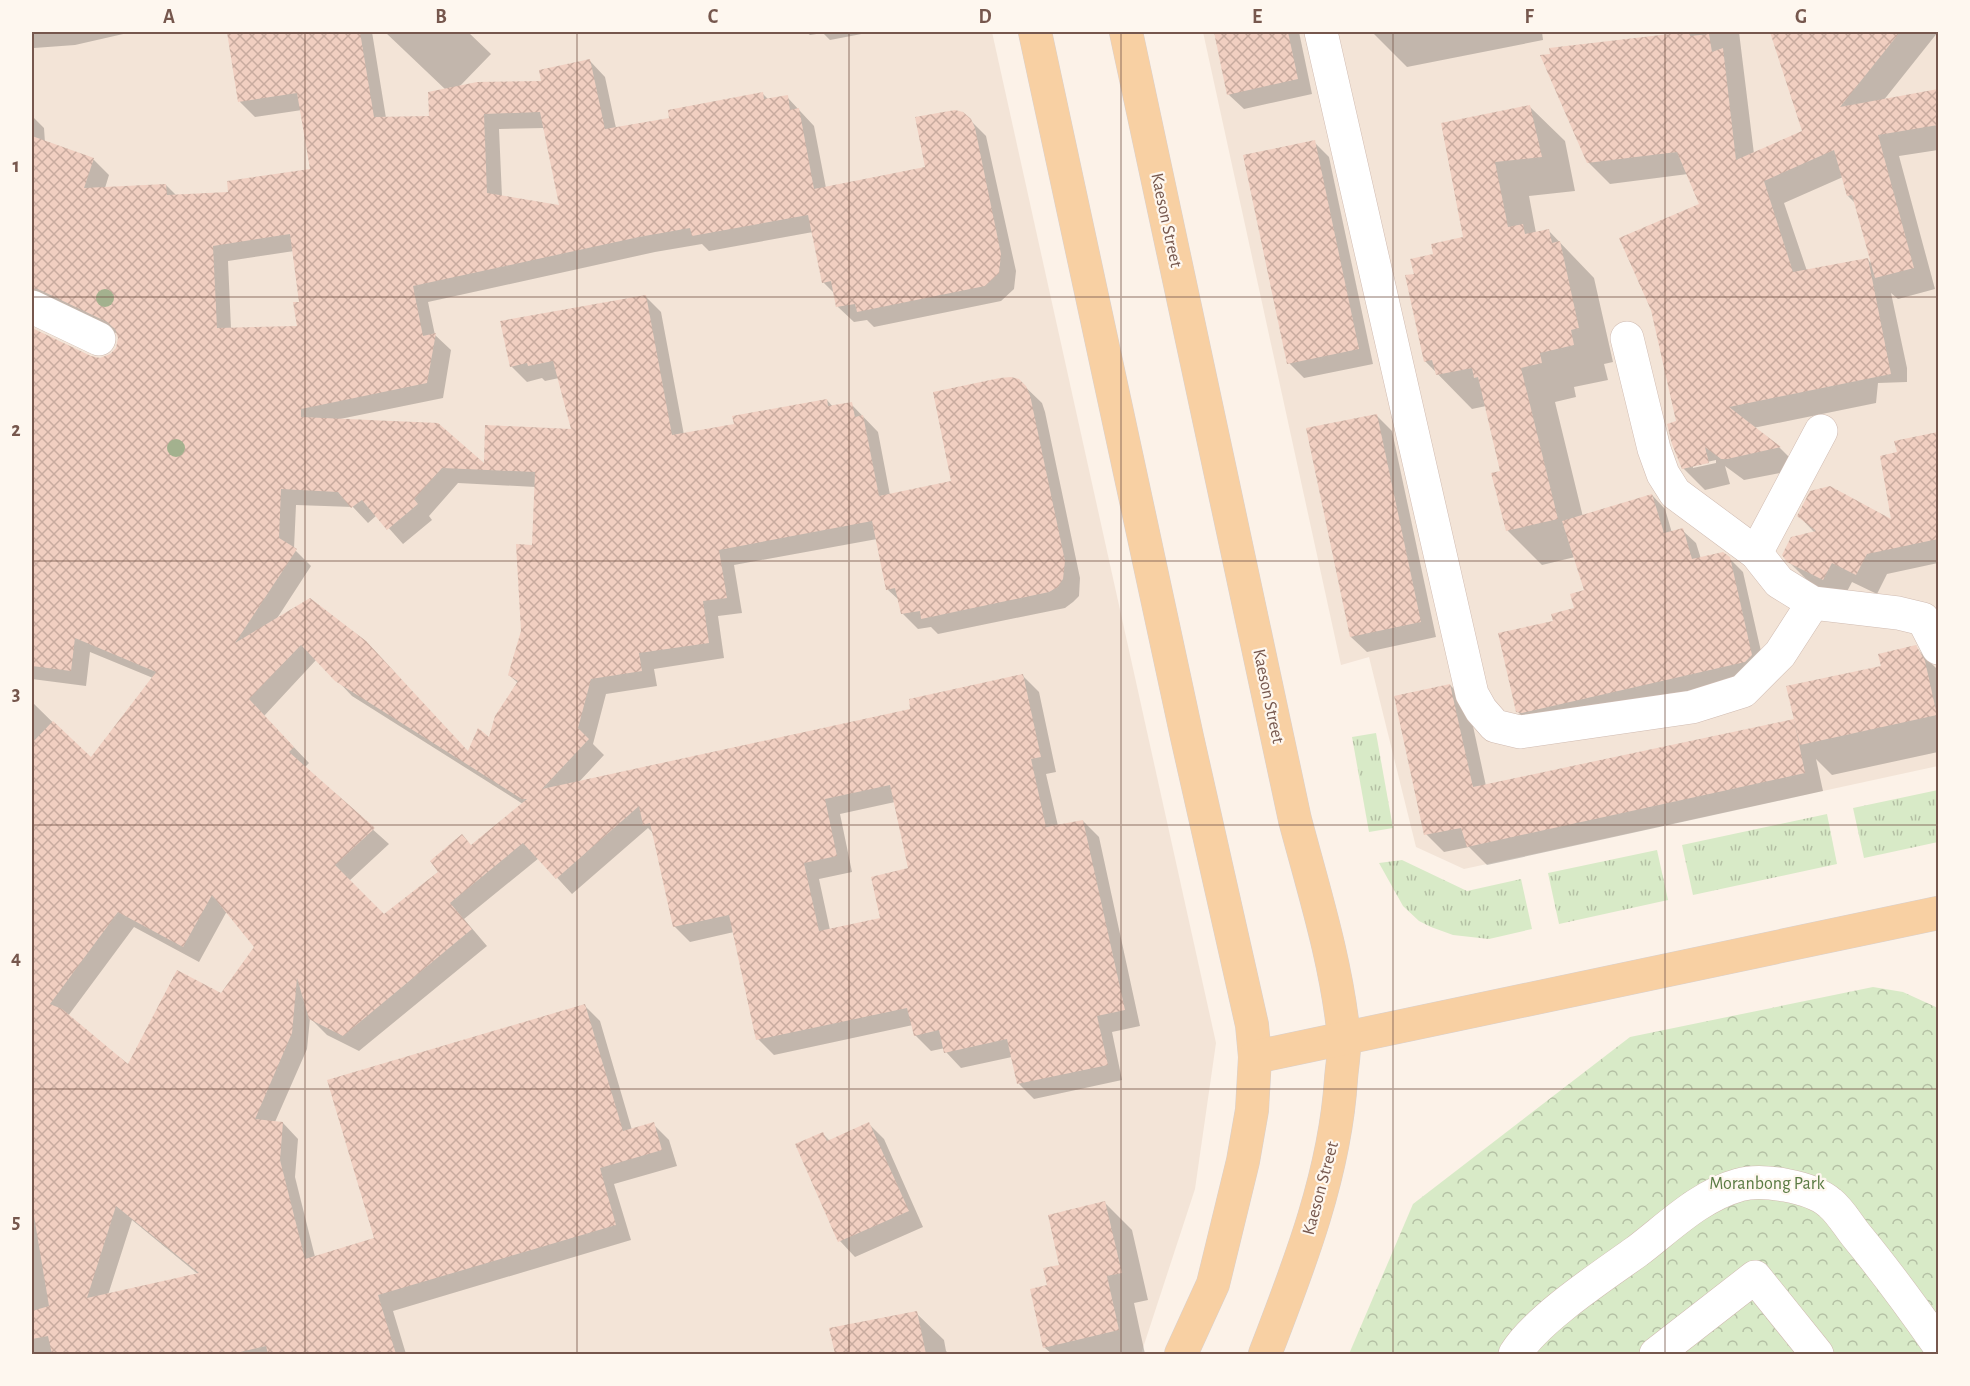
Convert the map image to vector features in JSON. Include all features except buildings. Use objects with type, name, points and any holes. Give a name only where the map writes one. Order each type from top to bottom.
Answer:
[{"type":"main road","points":[[1035,32],[1252,1025],[1255,1057],[1252,1110],[1243,1161],[1212,1284],[1181,1354]]},
{"type":"main road","name":"Kaeson Street","points":[[1126,32],[1295,820],[1329,948],[1344,1040],[1339,1110],[1324,1185],[1281,1312],[1264,1354]]},
{"type":"main road","points":[[1255,1057],[1938,913]]},
{"type":"street","points":[[1321,32],[1473,694],[1481,710],[1495,726],[1520,732],[1692,706],[1743,691],[1780,654],[1813,603]]},
{"type":"street","points":[[32,307],[99,339]]},
{"type":"street","points":[[1627,338],[1654,449],[1663,474],[1675,493],[1756,553],[1779,582],[1813,603],[1898,613],[1923,619],[1938,648]]},
{"type":"street","points":[[1756,553],[1821,431]]},
{"type":"street","points":[[1515,1354],[1532,1333],[1562,1308],[1682,1215],[1712,1196],[1740,1185],[1769,1182],[1797,1187],[1830,1202],[1874,1256],[1938,1344]]},
{"type":"street","points":[[1656,1354],[1755,1277],[1816,1354]]},
{"type":"shaded area","points":[[32,32],[992,32],[1216,1043],[1195,1189],[1141,1354],[32,1354]]},
{"type":"shaded area","points":[[1203,32],[1938,32],[1938,766],[1464,869],[1416,847],[1369,657],[1341,665]]},
{"type":"green space","points":[[1376,733],[1393,828],[1369,832],[1352,737]]},
{"type":"green space","points":[[1938,790],[1938,842],[1864,858],[1853,808]]},
{"type":"green space","points":[[1827,814],[1837,864],[1693,895],[1682,845]]},
{"type":"green space","points":[[1657,850],[1668,900],[1559,924],[1548,873]]},
{"type":"green space","points":[[1402,860],[1467,891],[1521,879],[1532,929],[1489,939],[1453,935],[1419,921],[1403,906],[1379,863]]},
{"type":"green space","name":"Moranbong Park","points":[[1873,987],[1903,992],[1938,1008],[1938,1354],[1349,1354],[1413,1204],[1630,1037]]}]
